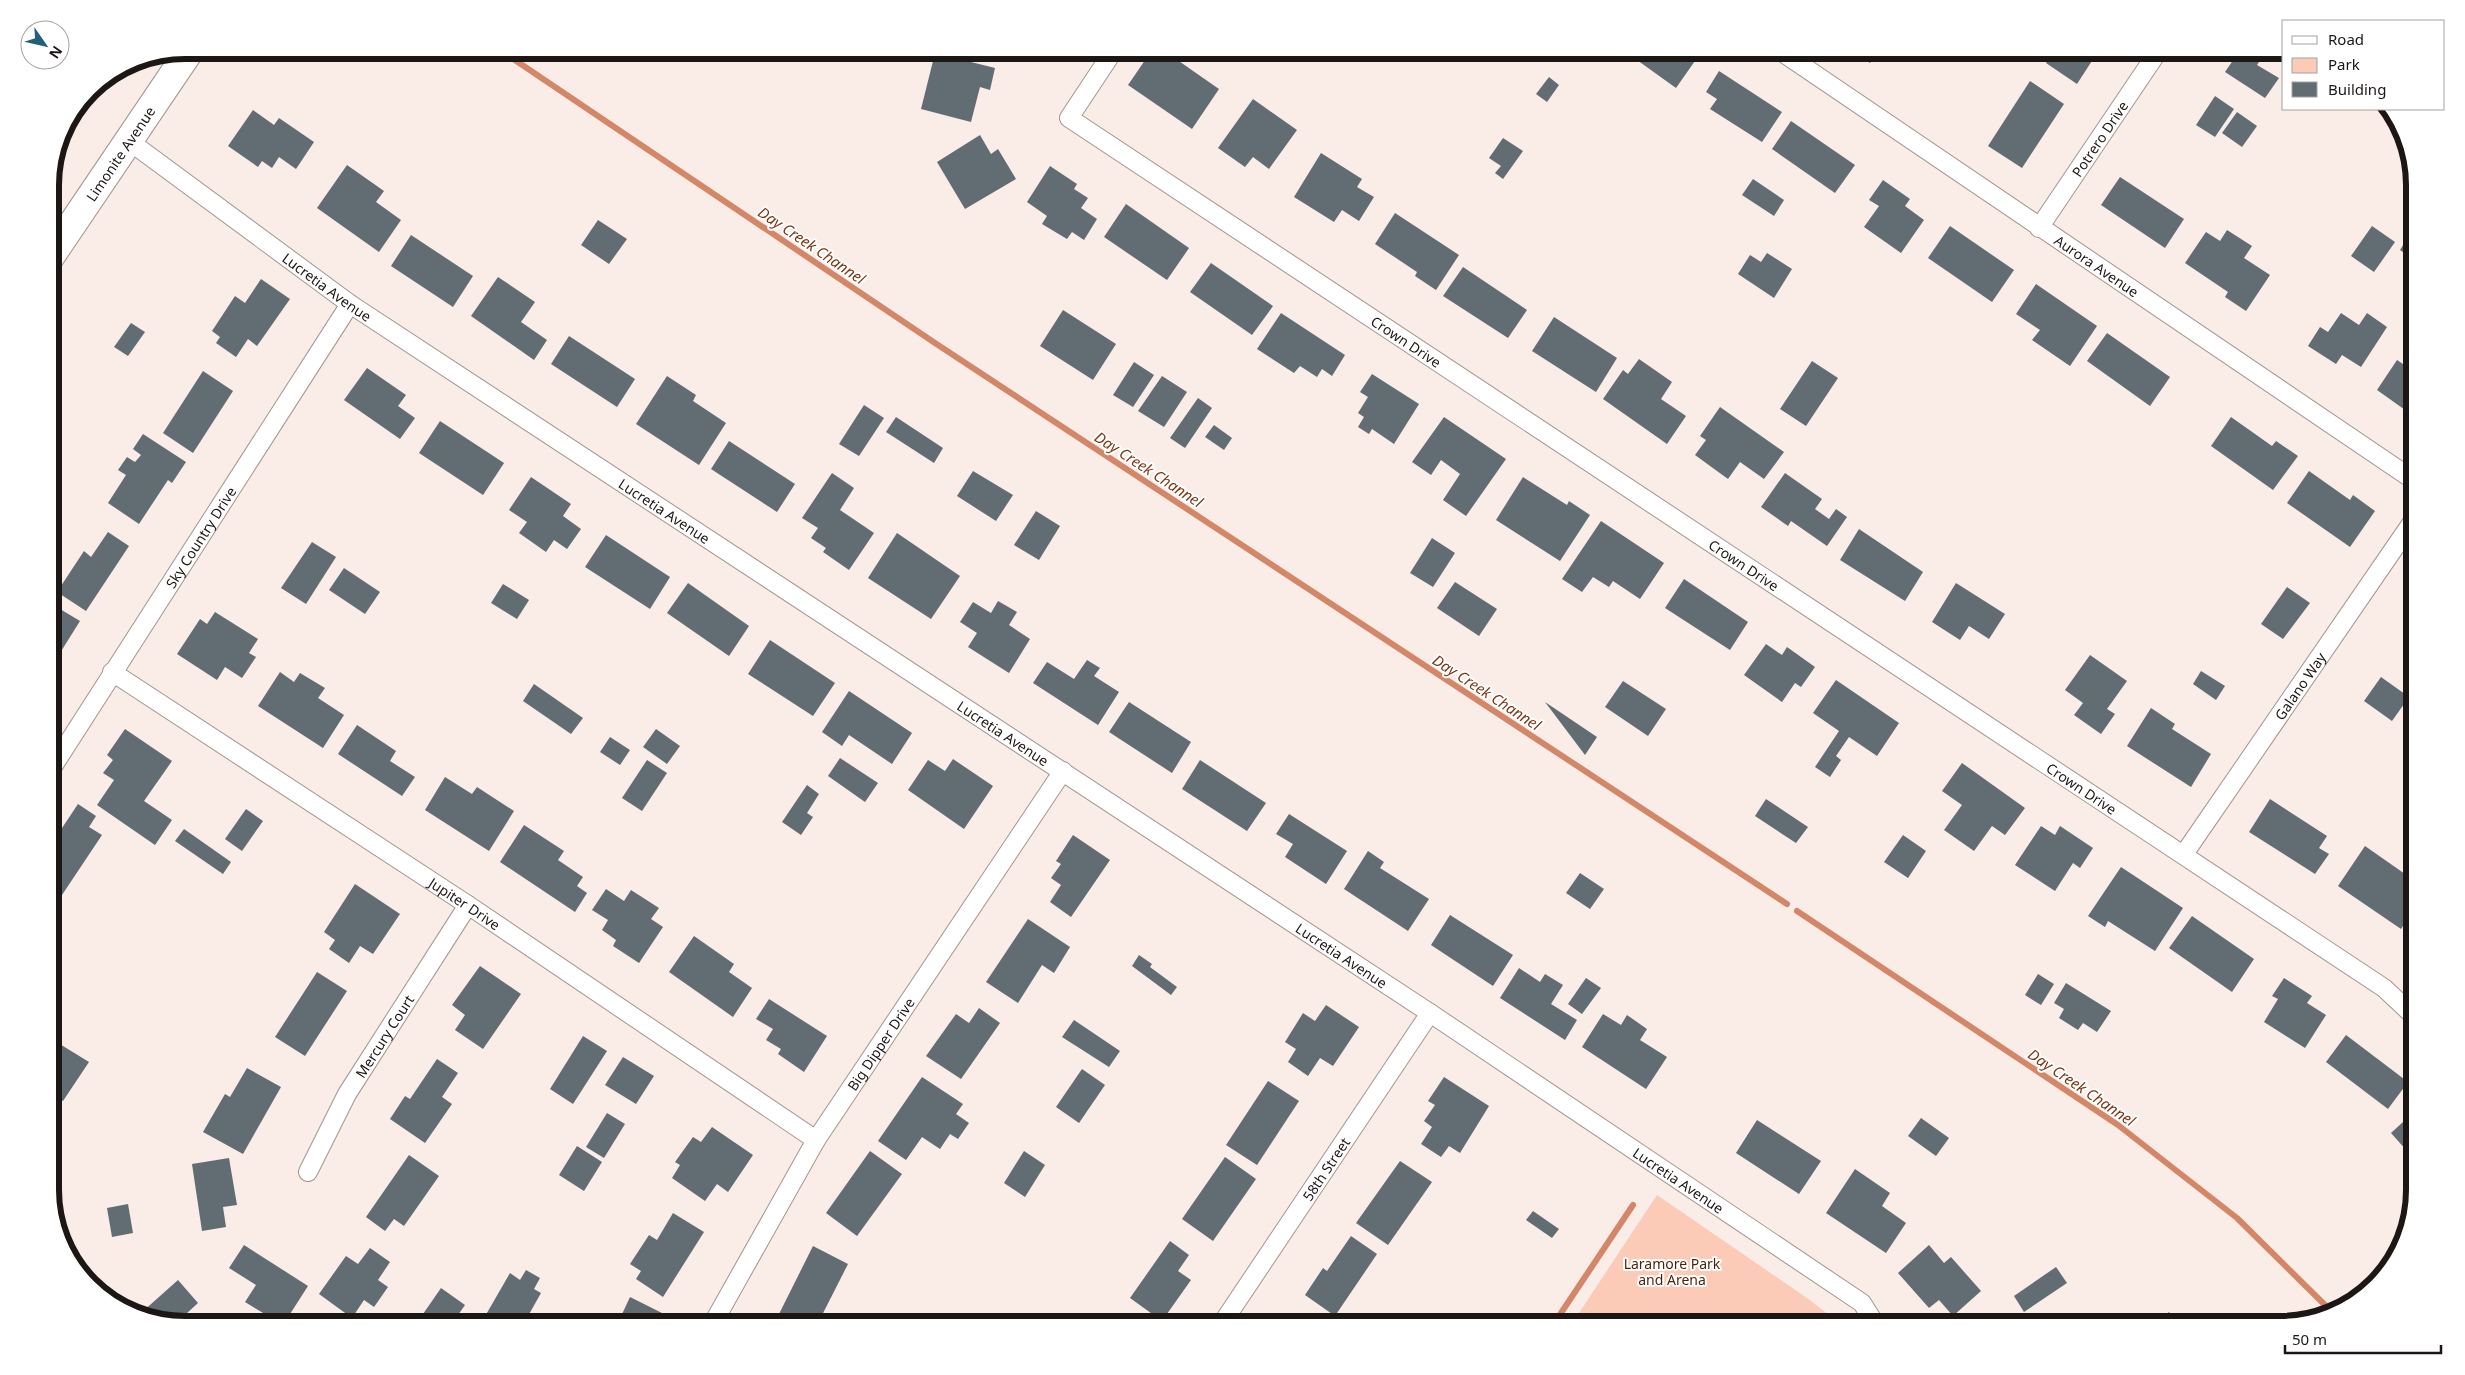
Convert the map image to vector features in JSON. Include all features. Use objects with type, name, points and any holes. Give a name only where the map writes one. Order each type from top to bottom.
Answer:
[{"type":"main road","name":"Limonite Avenue","points":[[59,244],[184,59]]},
{"type":"street","name":"Crown Drive","points":[[1108,59],[1069,118],[2184,854],[2384,988],[2406,1009]]},
{"type":"street","name":"Aurora Avenue","points":[[1792,59],[2406,475]]},
{"type":"street","name":"Potrero Drive","points":[[2039,228],[2153,59]]},
{"type":"street","name":"Lucretia Avenue","points":[[129,141],[350,304],[1430,1013],[1862,1302],[1871,1316]]},
{"type":"street","name":"Sky Country Drive","points":[[59,757],[350,304]]},
{"type":"street","name":"Galano Way","points":[[2184,854],[2406,531]]},
{"type":"street","name":"Jupiter Drive","points":[[112,672],[468,904],[816,1140]]},
{"type":"street","name":"Big Dipper Drive","points":[[717,1316],[816,1140],[1063,771]]},
{"type":"street","name":"Mercury Court","points":[[308,1172],[347,1094],[468,904]]},
{"type":"street","name":"58th Street","points":[[1227,1316],[1430,1013]]},
{"type":"green space","name":"Laramore Park and Arena","points":[[1657,1195],[1830,1316],[1577,1316]]},
{"type":"building","points":[[934,59],[959,59],[995,68],[990,90],[980,87],[971,122],[921,109]]},
{"type":"building","points":[[1146,59],[1176,59],[1219,89],[1192,129],[1128,85]]},
{"type":"building","points":[[1636,59],[1696,59],[1676,88]]},
{"type":"building","points":[[1864,59],[1873,59],[1870,63]]},
{"type":"building","points":[[2048,59],[2093,59],[2077,84],[2046,63]]},
{"type":"building","points":[[2234,59],[2261,59],[2257,65],[2279,78],[2265,98],[2225,72]]},
{"type":"building","points":[[1719,71],[1782,112],[1762,142],[1710,109],[1717,99],[1706,92]]},
{"type":"building","points":[[1549,77],[1559,85],[1547,102],[1536,94]]},
{"type":"building","points":[[2030,81],[2064,104],[2022,168],[1988,146]]},
{"type":"building","points":[[2215,96],[2234,109],[2215,137],[2196,125]]},
{"type":"building","points":[[1253,99],[1297,130],[1269,169],[1253,157],[1245,167],[1218,148]]},
{"type":"building","points":[[253,110],[274,125],[279,118],[314,142],[296,169],[279,157],[272,168],[262,161],[258,167],[228,146]]},
{"type":"building","points":[[2237,112],[2257,126],[2242,147],[2222,133]]},
{"type":"building","points":[[1791,121],[1855,165],[1835,193],[1772,149]]},
{"type":"building","points":[[980,135],[991,154],[998,149],[1016,179],[965,209],[937,162]]},
{"type":"building","points":[[1503,138],[1523,151],[1503,179],[1495,173],[1501,166],[1489,158]]},
{"type":"building","points":[[1321,153],[1362,179],[1357,187],[1374,197],[1359,221],[1342,210],[1334,222],[1294,197]]},
{"type":"building","points":[[347,165],[384,191],[376,202],[401,220],[379,252],[317,208]]},
{"type":"building","points":[[1050,166],[1077,184],[1074,189],[1088,198],[1081,208],[1097,219],[1084,240],[1072,232],[1067,239],[1042,224],[1047,216],[1027,202]]},
{"type":"building","points":[[2120,177],[2184,219],[2165,248],[2101,205]]},
{"type":"building","points":[[1753,179],[1784,200],[1774,216],[1742,195]]},
{"type":"building","points":[[1883,180],[1910,199],[1905,206],[1924,220],[1901,253],[1864,227],[1879,206],[1869,200]]},
{"type":"building","points":[[1126,204],[1189,248],[1167,280],[1104,237]]},
{"type":"building","points":[[1395,213],[1459,255],[1436,290],[1415,276],[1417,272],[1375,244]]},
{"type":"building","points":[[598,220],[627,239],[609,264],[581,245]]},
{"type":"building","points":[[1950,226],[2014,270],[1992,302],[1928,258]]},
{"type":"building","points":[[2372,226],[2395,242],[2374,272],[2351,256]]},
{"type":"building","points":[[2227,230],[2252,246],[2244,258],[2270,275],[2246,311],[2225,297],[2228,292],[2185,263],[2206,232],[2220,241]]},
{"type":"building","points":[[411,235],[473,276],[453,307],[391,266]]},
{"type":"building","points":[[2406,240],[2406,254],[2400,250]]},
{"type":"building","points":[[1767,253],[1792,269],[1774,298],[1738,274],[1750,255],[1761,262]]},
{"type":"building","points":[[1211,263],[1273,306],[1252,335],[1190,292]]},
{"type":"building","points":[[1463,267],[1527,310],[1508,338],[1443,296]]},
{"type":"building","points":[[498,277],[535,302],[521,322],[547,340],[534,360],[471,316]]},
{"type":"building","points":[[261,279],[290,299],[257,346],[248,339],[236,357],[216,343],[220,337],[212,331],[235,296],[245,303]]},
{"type":"building","points":[[2036,284],[2097,326],[2070,366],[2032,340],[2040,330],[2016,314]]},
{"type":"building","points":[[1063,310],[1116,344],[1093,380],[1040,346]]},
{"type":"building","points":[[1281,313],[1345,355],[1332,376],[1322,369],[1317,377],[1300,366],[1294,373],[1257,349]]},
{"type":"building","points":[[2341,313],[2359,325],[2367,313],[2387,327],[2361,367],[2342,355],[2336,364],[2308,346],[2320,327],[2328,332]]},
{"type":"building","points":[[1554,317],[1617,358],[1596,392],[1532,351]]},
{"type":"building","points":[[131,323],[145,332],[128,356],[114,347]]},
{"type":"building","points":[[2107,333],[2170,377],[2150,406],[2087,361]]},
{"type":"building","points":[[569,336],[635,379],[617,407],[551,364]]},
{"type":"building","points":[[1639,359],[1672,382],[1661,399],[1686,416],[1667,444],[1603,399],[1623,370],[1628,374]]},
{"type":"building","points":[[2397,360],[2406,366],[2406,411],[2377,390]]},
{"type":"building","points":[[1812,361],[1838,378],[1806,426],[1780,409]]},
{"type":"building","points":[[1134,362],[1154,375],[1133,407],[1113,395]]},
{"type":"building","points":[[367,368],[406,395],[398,406],[415,418],[400,439],[344,400]]},
{"type":"building","points":[[203,371],[233,391],[193,453],[163,433]]},
{"type":"building","points":[[1372,374],[1419,404],[1394,444],[1372,429],[1369,434],[1358,427],[1364,417],[1358,413],[1368,397],[1360,392]]},
{"type":"building","points":[[667,376],[696,395],[693,401],[726,423],[699,465],[636,424]]},
{"type":"building","points":[[1162,376],[1187,392],[1164,427],[1138,411]]},
{"type":"building","points":[[1198,398],[1212,408],[1185,448],[1170,438]]},
{"type":"building","points":[[864,405],[884,418],[859,456],[839,444]]},
{"type":"building","points":[[1720,407],[1784,452],[1764,479],[1740,462],[1728,479],[1695,455],[1706,440],[1700,436]]},
{"type":"building","points":[[896,417],[943,448],[934,463],[886,432]]},
{"type":"building","points":[[1444,417],[1506,459],[1466,516],[1443,500],[1460,474],[1441,460],[1431,475],[1412,462]]},
{"type":"building","points":[[2231,417],[2272,446],[2276,441],[2298,456],[2273,490],[2211,446]]},
{"type":"building","points":[[440,421],[504,463],[483,495],[419,453]]},
{"type":"building","points":[[1214,425],[1232,438],[1224,450],[1205,437]]},
{"type":"building","points":[[143,434],[186,462],[172,483],[168,480],[139,524],[108,503],[126,475],[118,470],[127,457],[135,462],[141,455],[133,449]]},
{"type":"building","points":[[729,441],[795,484],[777,512],[711,469]]},
{"type":"building","points":[[973,471],[1013,495],[996,521],[957,496]]},
{"type":"building","points":[[2309,471],[2350,500],[2353,495],[2375,511],[2350,547],[2287,503]]},
{"type":"building","points":[[832,473],[854,488],[840,510],[874,533],[849,570],[823,552],[826,548],[811,538],[818,528],[802,518]]},
{"type":"building","points":[[1785,473],[1822,499],[1815,509],[1829,519],[1836,509],[1847,517],[1827,546],[1791,521],[1788,526],[1761,507]]},
{"type":"building","points":[[531,477],[571,504],[563,516],[581,529],[567,549],[554,540],[546,552],[519,533],[527,522],[509,510]]},
{"type":"building","points":[[1523,477],[1567,505],[1569,501],[1590,515],[1560,561],[1496,520]]},
{"type":"building","points":[[1036,511],[1060,526],[1039,560],[1014,545]]},
{"type":"building","points":[[1601,521],[1664,563],[1640,599],[1613,581],[1609,587],[1593,577],[1582,592],[1562,579]]},
{"type":"building","points":[[1859,529],[1923,572],[1905,601],[1840,560]]},
{"type":"building","points":[[108,532],[129,546],[86,611],[59,593],[59,589],[84,551],[91,557]]},
{"type":"building","points":[[897,533],[960,576],[931,619],[868,578]]},
{"type":"building","points":[[606,535],[670,577],[650,609],[585,567]]},
{"type":"building","points":[[1432,538],[1455,553],[1433,587],[1410,573]]},
{"type":"building","points":[[312,542],[336,557],[306,604],[281,588]]},
{"type":"building","points":[[344,568],[380,592],[365,614],[329,590]]},
{"type":"building","points":[[1684,579],[1748,622],[1730,650],[1665,608]]},
{"type":"building","points":[[1455,582],[1497,609],[1479,636],[1437,608]]},
{"type":"building","points":[[688,583],[749,626],[729,656],[667,613]]},
{"type":"building","points":[[1956,583],[2005,614],[1989,639],[1969,626],[1960,640],[1932,622]]},
{"type":"building","points":[[503,584],[529,600],[517,619],[491,603]]},
{"type":"building","points":[[2287,587],[2310,603],[2283,639],[2261,624]]},
{"type":"building","points":[[998,601],[1017,612],[1009,625],[1030,639],[1009,673],[968,647],[977,633],[960,622],[973,602],[991,613]]},
{"type":"building","points":[[59,608],[80,621],[59,655]]},
{"type":"building","points":[[215,612],[258,639],[249,653],[256,657],[242,678],[225,667],[217,680],[177,654],[200,619],[207,624]]},
{"type":"building","points":[[770,640],[835,683],[813,716],[748,674]]},
{"type":"building","points":[[1766,644],[1782,655],[1787,647],[1815,667],[1801,687],[1795,683],[1782,702],[1744,675]]},
{"type":"building","points":[[2090,655],[2127,681],[2107,709],[2115,714],[2101,734],[2074,715],[2083,703],[2065,690]]},
{"type":"building","points":[[1087,660],[1100,668],[1094,676],[1119,692],[1098,725],[1033,683],[1047,662],[1074,679]]},
{"type":"building","points":[[2201,671],[2225,686],[2216,700],[2193,684]]},
{"type":"building","points":[[280,672],[294,682],[300,673],[325,688],[318,698],[344,715],[323,748],[258,706]]},
{"type":"building","points":[[2381,677],[2406,695],[2406,701],[2392,721],[2364,701]]},
{"type":"building","points":[[1836,680],[1899,723],[1877,756],[1849,737],[1836,756],[1841,760],[1830,777],[1815,767],[1839,731],[1813,713]]},
{"type":"building","points":[[1623,681],[1666,709],[1648,736],[1605,707]]},
{"type":"building","points":[[534,684],[583,718],[571,734],[523,701]]},
{"type":"building","points":[[849,691],[912,733],[892,764],[849,735],[842,746],[822,732]]},
{"type":"building","points":[[1129,702],[1191,742],[1172,773],[1109,732]]},
{"type":"building","points":[[1545,702],[1597,737],[1585,755]]},
{"type":"building","points":[[2151,708],[2175,724],[2172,729],[2211,754],[2191,787],[2127,746]]},
{"type":"building","points":[[357,725],[396,751],[390,761],[415,777],[402,796],[338,754]]},
{"type":"building","points":[[125,729],[172,761],[144,801],[172,820],[155,845],[97,805],[114,780],[103,773],[113,760],[107,755]]},
{"type":"building","points":[[656,729],[680,746],[667,764],[643,747]]},
{"type":"building","points":[[610,737],[630,750],[620,765],[600,752]]},
{"type":"building","points":[[840,758],[878,783],[865,802],[828,776]]},
{"type":"building","points":[[953,759],[993,786],[964,829],[908,790],[928,760],[945,771]]},
{"type":"building","points":[[647,760],[667,773],[642,811],[622,798]]},
{"type":"building","points":[[1200,760],[1266,803],[1247,831],[1182,789]]},
{"type":"building","points":[[1962,763],[2025,808],[2005,835],[1992,826],[1974,851],[1944,830],[1962,805],[1942,791]]},
{"type":"building","points":[[445,777],[472,794],[477,787],[514,811],[489,851],[425,810]]},
{"type":"building","points":[[807,785],[819,794],[807,813],[813,817],[801,835],[782,822]]},
{"type":"building","points":[[1766,799],[1808,827],[1796,843],[1755,816]]},
{"type":"building","points":[[2270,799],[2327,836],[2319,848],[2329,854],[2315,874],[2249,832]]},
{"type":"building","points":[[78,804],[96,816],[89,827],[102,835],[60,898],[59,897],[59,832]]},
{"type":"building","points":[[246,809],[263,821],[242,851],[225,839]]},
{"type":"building","points":[[1289,814],[1347,851],[1326,884],[1285,857],[1293,844],[1276,834]]},
{"type":"building","points":[[524,825],[564,851],[558,860],[583,877],[577,886],[587,893],[575,912],[500,862]]},
{"type":"building","points":[[2041,826],[2055,835],[2060,826],[2093,848],[2080,868],[2073,863],[2055,891],[2015,865]]},
{"type":"building","points":[[184,829],[231,862],[223,874],[175,841]]},
{"type":"building","points":[[1073,835],[1110,860],[1071,917],[1050,902],[1061,885],[1051,878],[1061,864],[1056,861]]},
{"type":"building","points":[[1903,835],[1926,851],[1908,878],[1884,862]]},
{"type":"building","points":[[2365,846],[2406,875],[2406,922],[2401,929],[2338,886]]},
{"type":"building","points":[[1368,851],[1384,862],[1380,868],[1429,899],[1408,931],[1344,889]]},
{"type":"building","points":[[2121,867],[2183,908],[2155,951],[2108,921],[2105,927],[2088,916]]},
{"type":"building","points":[[1580,873],[1604,889],[1590,909],[1566,893]]},
{"type":"building","points":[[355,884],[400,914],[373,954],[360,946],[349,963],[329,949],[335,940],[324,932]]},
{"type":"building","points":[[606,889],[624,901],[631,890],[659,908],[651,919],[663,927],[639,963],[613,946],[616,940],[602,930],[608,920],[592,910]]},
{"type":"building","points":[[1450,915],[1513,955],[1493,986],[1431,945]]},
{"type":"building","points":[[2192,916],[2254,959],[2232,992],[2169,948]]},
{"type":"building","points":[[1028,919],[1070,947],[1054,973],[1042,965],[1018,1003],[986,982]]},
{"type":"building","points":[[694,936],[734,964],[729,972],[752,988],[733,1017],[669,972]]},
{"type":"building","points":[[1139,955],[1152,964],[1150,967],[1177,987],[1171,995],[1132,966]]},
{"type":"building","points":[[480,966],[521,994],[483,1049],[455,1030],[465,1015],[452,1005]]},
{"type":"building","points":[[1519,968],[1540,982],[1545,974],[1563,985],[1551,1004],[1577,1020],[1565,1040],[1500,998]]},
{"type":"building","points":[[317,972],[347,991],[305,1056],[275,1037]]},
{"type":"building","points":[[2038,974],[2054,984],[2041,1005],[2025,995]]},
{"type":"building","points":[[1586,978],[1601,988],[1582,1014],[1568,1004]]},
{"type":"building","points":[[2284,978],[2312,996],[2307,1003],[2326,1015],[2305,1048],[2264,1022],[2278,999],[2272,996]]},
{"type":"building","points":[[2066,983],[2111,1011],[2097,1032],[2083,1023],[2078,1030],[2059,1018],[2064,1009],[2054,1003]]},
{"type":"building","points":[[769,999],[827,1036],[804,1072],[778,1054],[781,1049],[766,1040],[773,1029],[756,1019]]},
{"type":"building","points":[[1326,1005],[1359,1027],[1333,1066],[1320,1058],[1308,1076],[1288,1062],[1296,1049],[1285,1042],[1303,1013],[1315,1021]]},
{"type":"building","points":[[979,1008],[1000,1023],[961,1079],[926,1056],[956,1014],[969,1023]]},
{"type":"building","points":[[1603,1014],[1621,1025],[1627,1015],[1647,1029],[1640,1040],[1667,1057],[1646,1089],[1582,1047]]},
{"type":"building","points":[[1074,1020],[1120,1051],[1109,1067],[1062,1037]]},
{"type":"building","points":[[2346,1035],[2406,1080],[2406,1085],[2388,1109],[2326,1062]]},
{"type":"building","points":[[583,1036],[607,1051],[573,1104],[550,1089]]},
{"type":"building","points":[[59,1044],[89,1062],[63,1101],[59,1099]]},
{"type":"building","points":[[623,1057],[654,1076],[636,1104],[605,1085]]},
{"type":"building","points":[[437,1059],[458,1073],[442,1097],[452,1104],[425,1143],[390,1119],[405,1096],[410,1099]]},
{"type":"building","points":[[247,1068],[281,1087],[243,1154],[203,1132],[225,1094],[230,1097]]},
{"type":"building","points":[[1082,1069],[1105,1085],[1079,1123],[1056,1107]]},
{"type":"building","points":[[922,1077],[963,1104],[956,1114],[969,1123],[958,1139],[950,1134],[940,1149],[922,1137],[906,1160],[878,1141]]},
{"type":"building","points":[[1444,1077],[1489,1106],[1460,1153],[1449,1146],[1441,1157],[1421,1144],[1432,1127],[1424,1121],[1435,1105],[1428,1101]]},
{"type":"building","points":[[1268,1081],[1299,1101],[1257,1165],[1226,1145]]},
{"type":"building","points":[[607,1113],[625,1124],[604,1158],[586,1147]]},
{"type":"building","points":[[1921,1118],[1949,1138],[1936,1156],[1908,1136]]},
{"type":"building","points":[[2406,1119],[2406,1150],[2391,1133]]},
{"type":"building","points":[[1757,1120],[1821,1161],[1799,1194],[1736,1153]]},
{"type":"building","points":[[712,1127],[753,1155],[728,1192],[717,1184],[705,1201],[672,1178],[680,1165],[675,1162],[693,1137],[701,1142]]},
{"type":"building","points":[[577,1146],[602,1162],[584,1191],[559,1175]]},
{"type":"building","points":[[870,1151],[902,1174],[857,1236],[826,1213]]},
{"type":"building","points":[[1024,1151],[1045,1165],[1025,1197],[1004,1183]]},
{"type":"building","points":[[409,1155],[439,1176],[404,1226],[394,1219],[385,1231],[366,1217]]},
{"type":"building","points":[[1225,1157],[1256,1179],[1213,1241],[1182,1219]]},
{"type":"building","points":[[229,1158],[237,1205],[223,1207],[226,1227],[202,1231],[192,1164]]},
{"type":"building","points":[[1400,1161],[1432,1182],[1388,1245],[1356,1223]]},
{"type":"building","points":[[1855,1169],[1890,1193],[1882,1206],[1906,1223],[1886,1253],[1826,1213]]},
{"type":"building","points":[[128,1204],[133,1233],[112,1237],[107,1208]]},
{"type":"building","points":[[1533,1211],[1559,1229],[1552,1238],[1526,1220]]},
{"type":"building","points":[[673,1213],[704,1232],[663,1297],[636,1279],[641,1271],[630,1264],[649,1235],[657,1240]]},
{"type":"building","points":[[1351,1236],[1377,1254],[1335,1316],[1305,1295],[1323,1268],[1327,1271]]},
{"type":"building","points":[[1170,1241],[1189,1255],[1178,1271],[1191,1280],[1166,1316],[1155,1316],[1130,1298]]},
{"type":"building","points":[[244,1245],[308,1286],[289,1316],[268,1316],[245,1302],[256,1285],[229,1268]]},
{"type":"building","points":[[1929,1245],[1944,1263],[1951,1257],[1981,1291],[1953,1316],[1939,1300],[1929,1308],[1898,1273]]},
{"type":"building","points":[[813,1246],[848,1264],[822,1316],[783,1316],[779,1314]]},
{"type":"building","points":[[370,1248],[390,1262],[378,1280],[388,1287],[374,1307],[364,1300],[353,1316],[349,1316],[319,1294],[346,1256],[358,1264]]},
{"type":"building","points":[[2056,1267],[2067,1283],[2024,1312],[2014,1296]]},
{"type":"building","points":[[526,1270],[540,1278],[534,1289],[541,1293],[528,1316],[485,1316],[510,1273],[520,1280]]},
{"type":"building","points":[[178,1280],[198,1303],[186,1314],[188,1316],[168,1315],[145,1310]]},
{"type":"building","points":[[441,1288],[465,1305],[457,1316],[426,1316],[423,1314]]},
{"type":"building","points":[[630,1297],[664,1314],[663,1316],[621,1316]]},
{"type":"building","points":[[2169,1312],[2172,1316],[2163,1316]]},
{"type":"waterway","name":"Day Creek Channel","points":[[513,59],[935,343],[1787,904]]},
{"type":"waterway","name":"Day Creek Channel","points":[[1797,911],[2118,1125],[2237,1218],[2327,1307]]},
{"type":"waterway","points":[[1559,1316],[1633,1205]]}]
